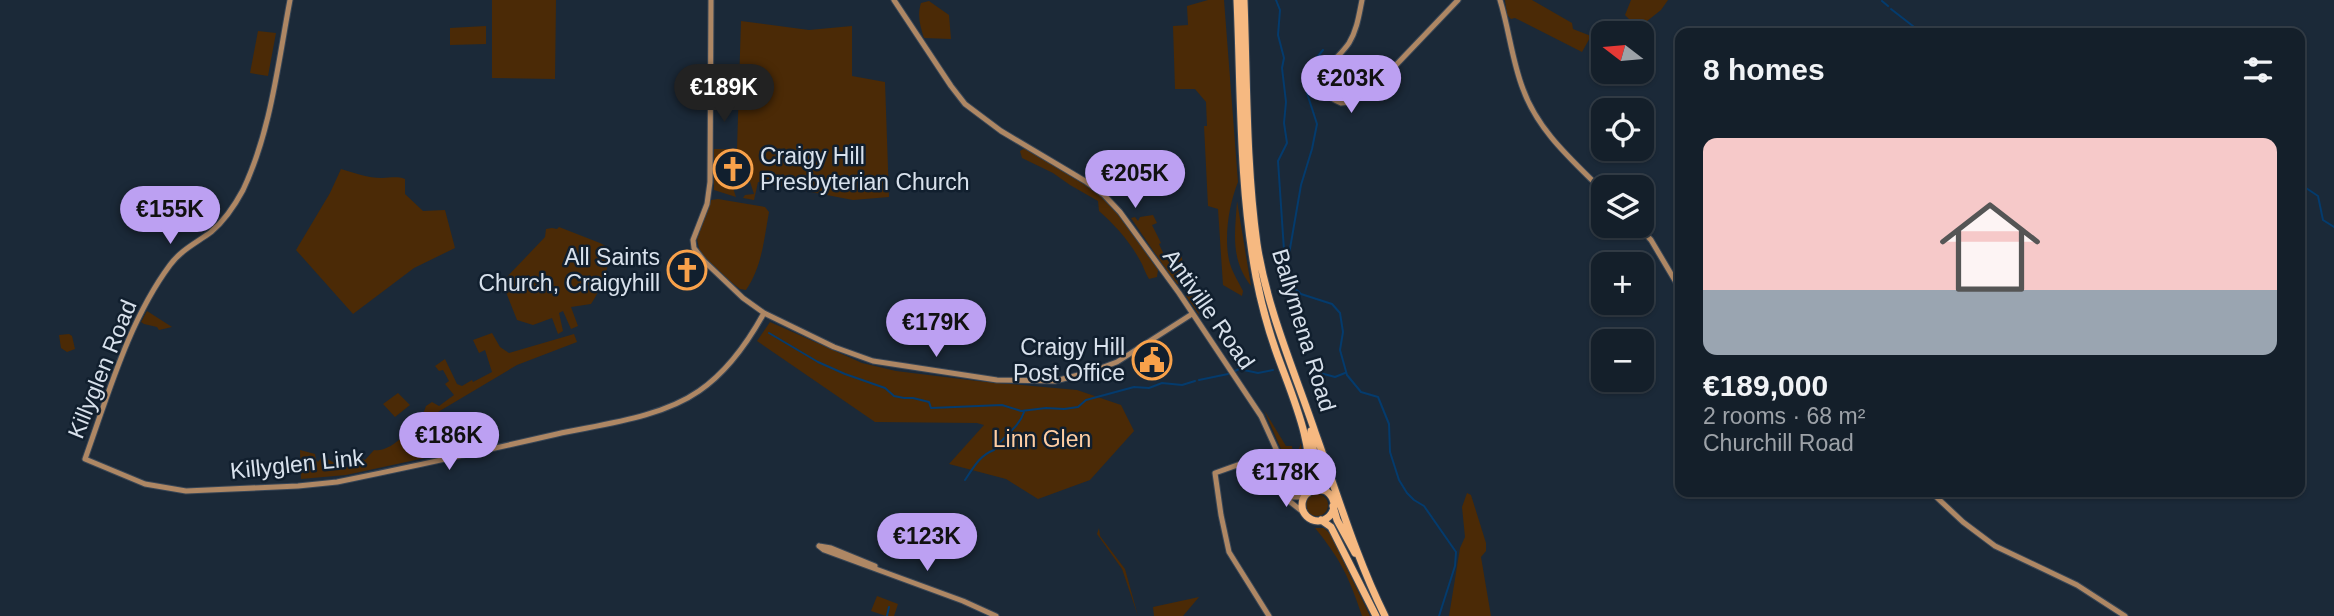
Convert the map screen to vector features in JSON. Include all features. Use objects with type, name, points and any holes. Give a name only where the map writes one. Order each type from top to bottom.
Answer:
[{"type":"highway","name":"Ballymena Road","points":[[1237,0],[1244,177],[1251,242],[1267,321],[1303,435],[1308,462],[1306,495]]},
{"type":"highway","name":"Ballymena Road","points":[[1244,0],[1250,175],[1258,246],[1267,290],[1301,393],[1385,616]]},
{"type":"highway","points":[[1301,393],[1312,437],[1317,479],[1331,497],[1337,520],[1379,603]]},
{"type":"highway","points":[[1324,490],[1315,489],[1306,495],[1303,512],[1311,519],[1321,520],[1331,527],[1376,616]]},
{"type":"highway","points":[[1321,520],[1329,516],[1333,506]]},
{"type":"street","name":"Killyglen Road","points":[[85,459],[133,331],[149,296],[171,264],[189,246],[219,224],[242,190],[266,123],[290,0]]},
{"type":"street","points":[[711,0],[710,182],[707,204],[694,235],[694,248],[736,292],[764,313],[830,345],[873,362],[1029,382],[1060,380],[1105,367],[1133,354],[1192,314]]},
{"type":"street","name":"Antiville Road","points":[[894,0],[965,104],[987,122],[1086,181],[1104,195],[1128,221],[1262,418],[1277,452],[1282,489]]},
{"type":"street","points":[[1362,0],[1352,38],[1322,75],[1325,92],[1341,103],[1350,102],[1376,86],[1458,0]]},
{"type":"street","points":[[1500,0],[1521,82],[1530,105],[1553,139],[1591,179]]},
{"type":"street","points":[[1647,238],[1675,281]]},
{"type":"street","name":"Killyglen Link","points":[[85,459],[153,486],[210,491],[337,482],[495,449],[645,415],[680,402],[700,391],[726,368],[764,313]]},
{"type":"street","points":[[1269,616],[1229,552],[1215,473],[1277,452]]},
{"type":"street","points":[[1282,489],[1292,497],[1306,495]]},
{"type":"street","points":[[1282,489],[1287,500],[1303,512]]},
{"type":"street","points":[[1936,497],[1995,546],[2077,585],[2125,616]]},
{"type":"street","points":[[818,545],[867,562],[996,616]]},
{"type":"green space","points":[[492,0],[556,0],[555,79],[492,78]]},
{"type":"green space","points":[[1208,0],[1224,0],[1238,182],[1228,220],[1227,241],[1231,268],[1243,291],[1242,296],[1223,285],[1218,209],[1208,206],[1204,126],[1207,126],[1206,102],[1195,89],[1175,89],[1173,26],[1188,25],[1187,6]]},
{"type":"green space","points":[[1505,0],[1532,0],[1572,23],[1573,29],[1591,36],[1582,52],[1507,15]]},
{"type":"green space","points":[[1631,0],[1668,0],[1661,10],[1647,21],[1631,21],[1625,15]]},
{"type":"green space","points":[[929,1],[949,15],[951,39],[924,38],[919,12],[921,3]]},
{"type":"green space","points":[[741,21],[809,30],[852,26],[852,76],[885,82],[889,197],[853,200],[758,182],[754,200],[743,198],[745,195],[754,194],[741,154],[724,159],[730,173],[724,176],[727,177],[728,187],[733,188],[736,197],[714,190],[714,149],[737,149]]},
{"type":"green space","points":[[486,26],[486,44],[450,45],[450,28]]},
{"type":"green space","points":[[258,31],[276,33],[268,76],[250,73]]},
{"type":"green space","points":[[1025,148],[1094,189],[1119,215],[1158,270],[1157,277],[1149,279],[1128,242],[1099,211],[1098,201],[1053,173],[1022,158],[1020,151]]},
{"type":"green space","points":[[341,169],[372,177],[405,179],[405,194],[423,211],[445,210],[455,248],[414,268],[353,314],[296,250]]},
{"type":"green space","points":[[711,200],[765,207],[769,212],[759,262],[746,290],[731,282],[700,253],[697,239]]},
{"type":"green space","points":[[1237,201],[1251,286],[1240,266],[1235,245]]},
{"type":"green space","points":[[1153,215],[1157,223],[1152,225],[1165,257],[1180,250],[1187,280],[1183,285],[1177,284],[1171,277],[1131,218],[1135,217],[1138,221],[1140,217]]},
{"type":"green space","points":[[559,227],[611,249],[604,278],[591,304],[571,307],[578,326],[571,329],[563,311],[559,313],[563,331],[558,334],[552,318],[533,325],[517,320],[504,287],[505,279],[545,237],[546,229]]},
{"type":"green space","points":[[1194,282],[1199,315],[1186,296]]},
{"type":"green space","points":[[147,311],[172,327],[159,330],[144,324],[141,322]]},
{"type":"green space","name":"Linn Glen","points":[[770,322],[862,363],[896,371],[1077,390],[1121,405],[1134,431],[1090,480],[1038,499],[1006,479],[949,464],[984,425],[875,422],[757,341]]},
{"type":"green space","points":[[492,333],[500,347],[509,353],[574,334],[577,342],[517,365],[438,412],[423,414],[426,406],[432,402],[439,406],[454,395],[445,384],[449,381],[443,370],[439,371],[435,366],[445,359],[457,384],[462,386],[492,372],[485,350],[479,353],[473,340]]},
{"type":"green space","points":[[69,334],[75,349],[67,352],[61,348],[59,335]]},
{"type":"green space","points":[[398,393],[410,405],[395,417],[383,404]]},
{"type":"green space","points":[[1264,410],[1286,446],[1292,446],[1293,454],[1297,454],[1301,443],[1303,487],[1294,492],[1287,485],[1281,449]]},
{"type":"green space","points":[[418,424],[425,427],[430,447],[426,452],[433,453],[434,456],[346,475],[301,479],[300,450],[315,454],[318,462],[321,458],[326,458],[336,464],[336,468],[347,467],[355,455],[365,460],[374,450],[386,448]]},
{"type":"green space","points":[[1467,493],[1471,495],[1486,543],[1486,551],[1481,557],[1491,616],[1449,616],[1460,548],[1465,537],[1462,507]]},
{"type":"green space","points":[[1317,494],[1325,497],[1328,505],[1325,513],[1317,516],[1309,513],[1306,505],[1309,497]]},
{"type":"green space","points":[[1099,528],[1100,536],[1125,569],[1138,616],[1122,569],[1097,534]]},
{"type":"green space","points":[[1315,528],[1324,528],[1330,534],[1370,616],[1362,616],[1343,569]]},
{"type":"green space","points":[[877,596],[898,604],[894,616],[871,611]]},
{"type":"green space","points":[[1199,597],[1183,616],[1154,616],[1153,607]]},
{"type":"waterway","points":[[1276,0],[1280,10],[1278,35],[1284,58],[1282,68],[1287,143],[1278,161],[1285,265],[1290,284],[1301,294],[1332,304],[1340,313],[1343,332],[1340,350],[1347,375],[1361,392],[1378,397],[1389,424],[1390,452],[1399,480],[1407,493],[1424,506],[1456,552],[1455,566],[1439,616]]},
{"type":"waterway","points":[[1882,1],[1888,6]]},
{"type":"waterway","points":[[1891,9],[1915,28]]},
{"type":"waterway","points":[[1287,266],[1301,185],[1317,124],[1306,90],[1306,78],[1323,50]]},
{"type":"waterway","points":[[2305,187],[2318,196],[2323,220],[2334,227]]},
{"type":"waterway","points":[[769,333],[818,362],[885,388],[894,396],[929,402],[931,408],[1002,405],[1021,411],[1064,409],[1078,407],[1086,400],[1134,387],[1149,388],[1162,383],[1182,385],[1195,381]]},
{"type":"waterway","points":[[1235,371],[1239,369],[1258,373],[1273,370]]},
{"type":"waterway","points":[[1313,371],[1335,377],[1345,373]]},
{"type":"waterway","points":[[1199,380],[1228,374]]},
{"type":"waterway","points":[[965,480],[981,459],[994,450],[1014,428],[1024,412]]},
{"type":"waterway","points":[[887,616],[889,607]]},
{"type":"place","name":"Craigy Hill Presbyterian Church","points":[[733,169]]},
{"type":"place","name":"All Saints Church, Craigyhill","points":[[687,270]]},
{"type":"place","name":"Craigy Hill Post Office","points":[[1152,360]]}]
